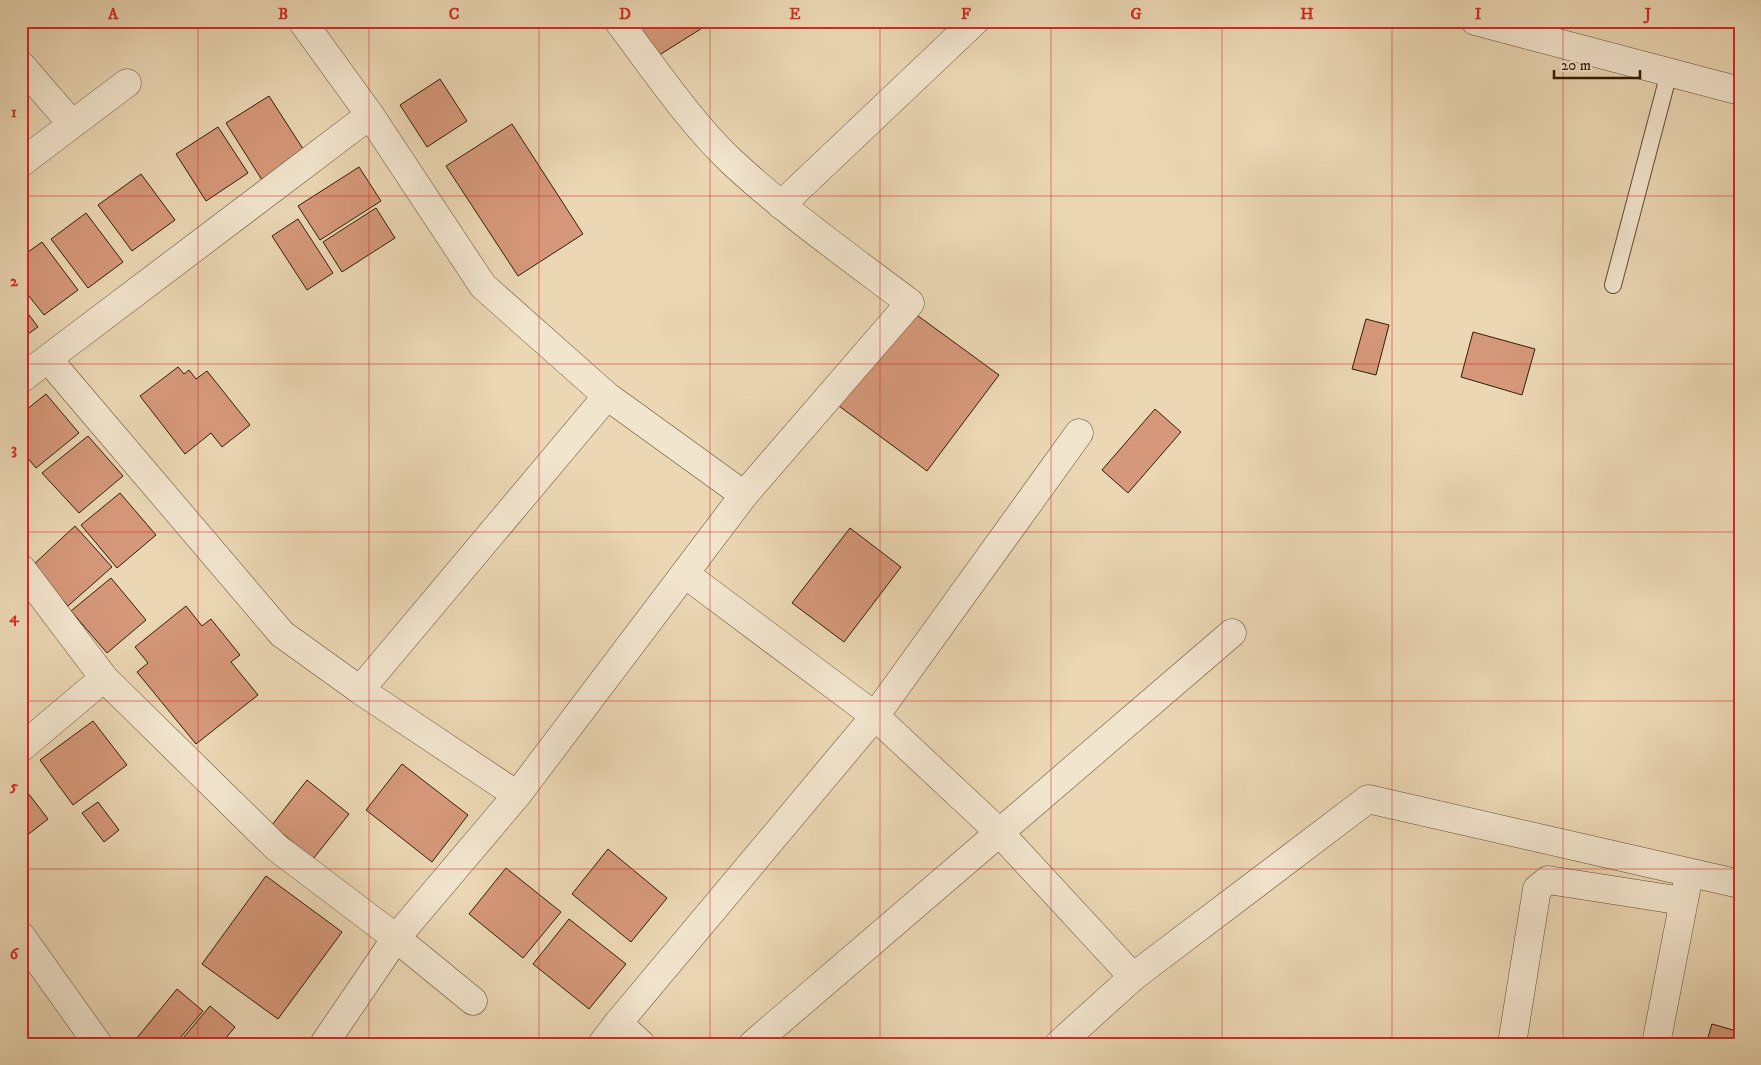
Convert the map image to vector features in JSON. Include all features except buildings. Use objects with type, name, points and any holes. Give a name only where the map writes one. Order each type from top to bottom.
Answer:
[{"type":"street","points":[[302,21],[370,115],[483,286],[608,396],[744,495]]},
{"type":"street","points":[[324,1044],[396,938],[517,795],[744,495],[910,304],[781,205],[717,145],[680,103],[618,21]]},
{"type":"street","points":[[781,205],[975,21]]},
{"type":"street","points":[[1475,21],[1740,92]]},
{"type":"street","points":[[21,65],[72,124]]},
{"type":"street","points":[[21,163],[127,83]]},
{"type":"street","points":[[21,379],[370,115]]},
{"type":"street","points":[[48,359],[282,634],[360,690],[517,795]]},
{"type":"street","points":[[360,690],[608,396]]},
{"type":"street","points":[[642,1044],[610,1033],[875,716],[1079,433]]},
{"type":"street","points":[[21,568],[104,678],[277,848],[396,938],[473,1001]]},
{"type":"street","points":[[685,574],[875,716],[999,832],[1133,976]]},
{"type":"street","points":[[753,1044],[1232,633]]},
{"type":"street","points":[[21,748],[104,678]]},
{"type":"street","points":[[1058,1044],[1133,976],[1368,799],[1740,884]]},
{"type":"street","points":[[1656,1044],[1689,873]]},
{"type":"street","points":[[1512,1044],[1537,889],[1548,880],[1683,902]]},
{"type":"street","points":[[21,936],[98,1044]]},
{"type":"lane","points":[[1613,285],[1669,73]]}]
